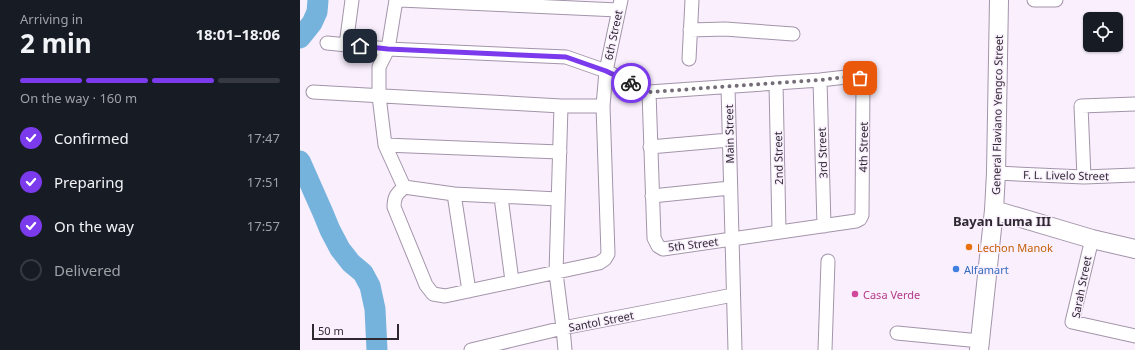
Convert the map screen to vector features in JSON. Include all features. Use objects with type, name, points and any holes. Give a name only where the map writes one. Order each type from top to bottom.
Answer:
[{"type":"main road","name":"General Flaviano Yengco Street","points":[[979,346],[994,210],[999,0]]},
{"type":"main road","points":[[994,210],[1092,239],[1135,249]]},
{"type":"street","points":[[346,45],[352,0]]},
{"type":"street","points":[[396,0],[388,49],[379,66],[379,96],[385,145],[404,187],[454,194],[558,199]]},
{"type":"street","points":[[400,0],[619,5]]},
{"type":"street","points":[[689,59],[692,0]]},
{"type":"street","points":[[1034,0],[1056,0]]},
{"type":"street","name":"6th Street","points":[[404,187],[397,194],[394,200],[394,207],[426,285],[433,294],[445,296],[556,273],[599,263],[605,259],[608,254],[603,106],[606,71],[619,5]]},
{"type":"street","points":[[690,30],[725,29],[793,34]]},
{"type":"street","points":[[327,43],[388,49],[566,57],[606,71],[649,92],[728,87]]},
{"type":"street","name":"4th Street","points":[[728,87],[855,76],[860,78],[863,84],[862,215],[860,219],[856,222],[732,239]]},
{"type":"street","name":"3rd Street","points":[[820,80],[824,226]]},
{"type":"street","name":"2nd Street","points":[[776,83],[779,232]]},
{"type":"street","name":"Main Street","points":[[728,87],[735,350]]},
{"type":"street","points":[[313,92],[561,106],[603,106]]},
{"type":"street","name":"5th Street","points":[[649,92],[654,238],[658,246],[663,249],[732,239]]},
{"type":"street","points":[[1084,177],[1081,106],[1135,104]]},
{"type":"street","points":[[561,106],[556,273],[565,350]]},
{"type":"street","points":[[650,148],[729,140]]},
{"type":"street","points":[[385,145],[560,152]]},
{"type":"street","name":"F. L. Livelo Street","points":[[996,172],[1084,177],[1135,175]]},
{"type":"street","points":[[652,196],[730,188]]},
{"type":"street","points":[[454,194],[469,291]]},
{"type":"street","points":[[501,197],[512,281]]},
{"type":"street","name":"Sarah Street","points":[[1092,239],[1072,322],[1135,336]]},
{"type":"street","points":[[825,350],[828,261]]},
{"type":"street","name":"Santol Street","points":[[471,350],[488,348],[563,328],[733,294]]},
{"type":"street","points":[[897,333],[979,346]]},
{"type":"waterway","points":[[300,38],[312,23],[317,12],[318,0]]},
{"type":"waterway","points":[[300,161],[330,230],[340,249],[351,263],[363,273],[370,286],[375,309],[377,350]]},
{"type":"way so far","points":[[631,83],[649,92],[820,80],[855,76],[860,78]]},
{"type":"place","name":"Lechon Manok","points":[[969,247]]},
{"type":"place","name":"Alfamart","points":[[956,269]]},
{"type":"place","name":"Casa Verde","points":[[855,294]]},
{"type":"district","name":"Bayan Luma III","points":[[1002,221]]},
{"type":"route","points":[[360,46],[388,49],[566,57],[606,71],[631,83]]}]
